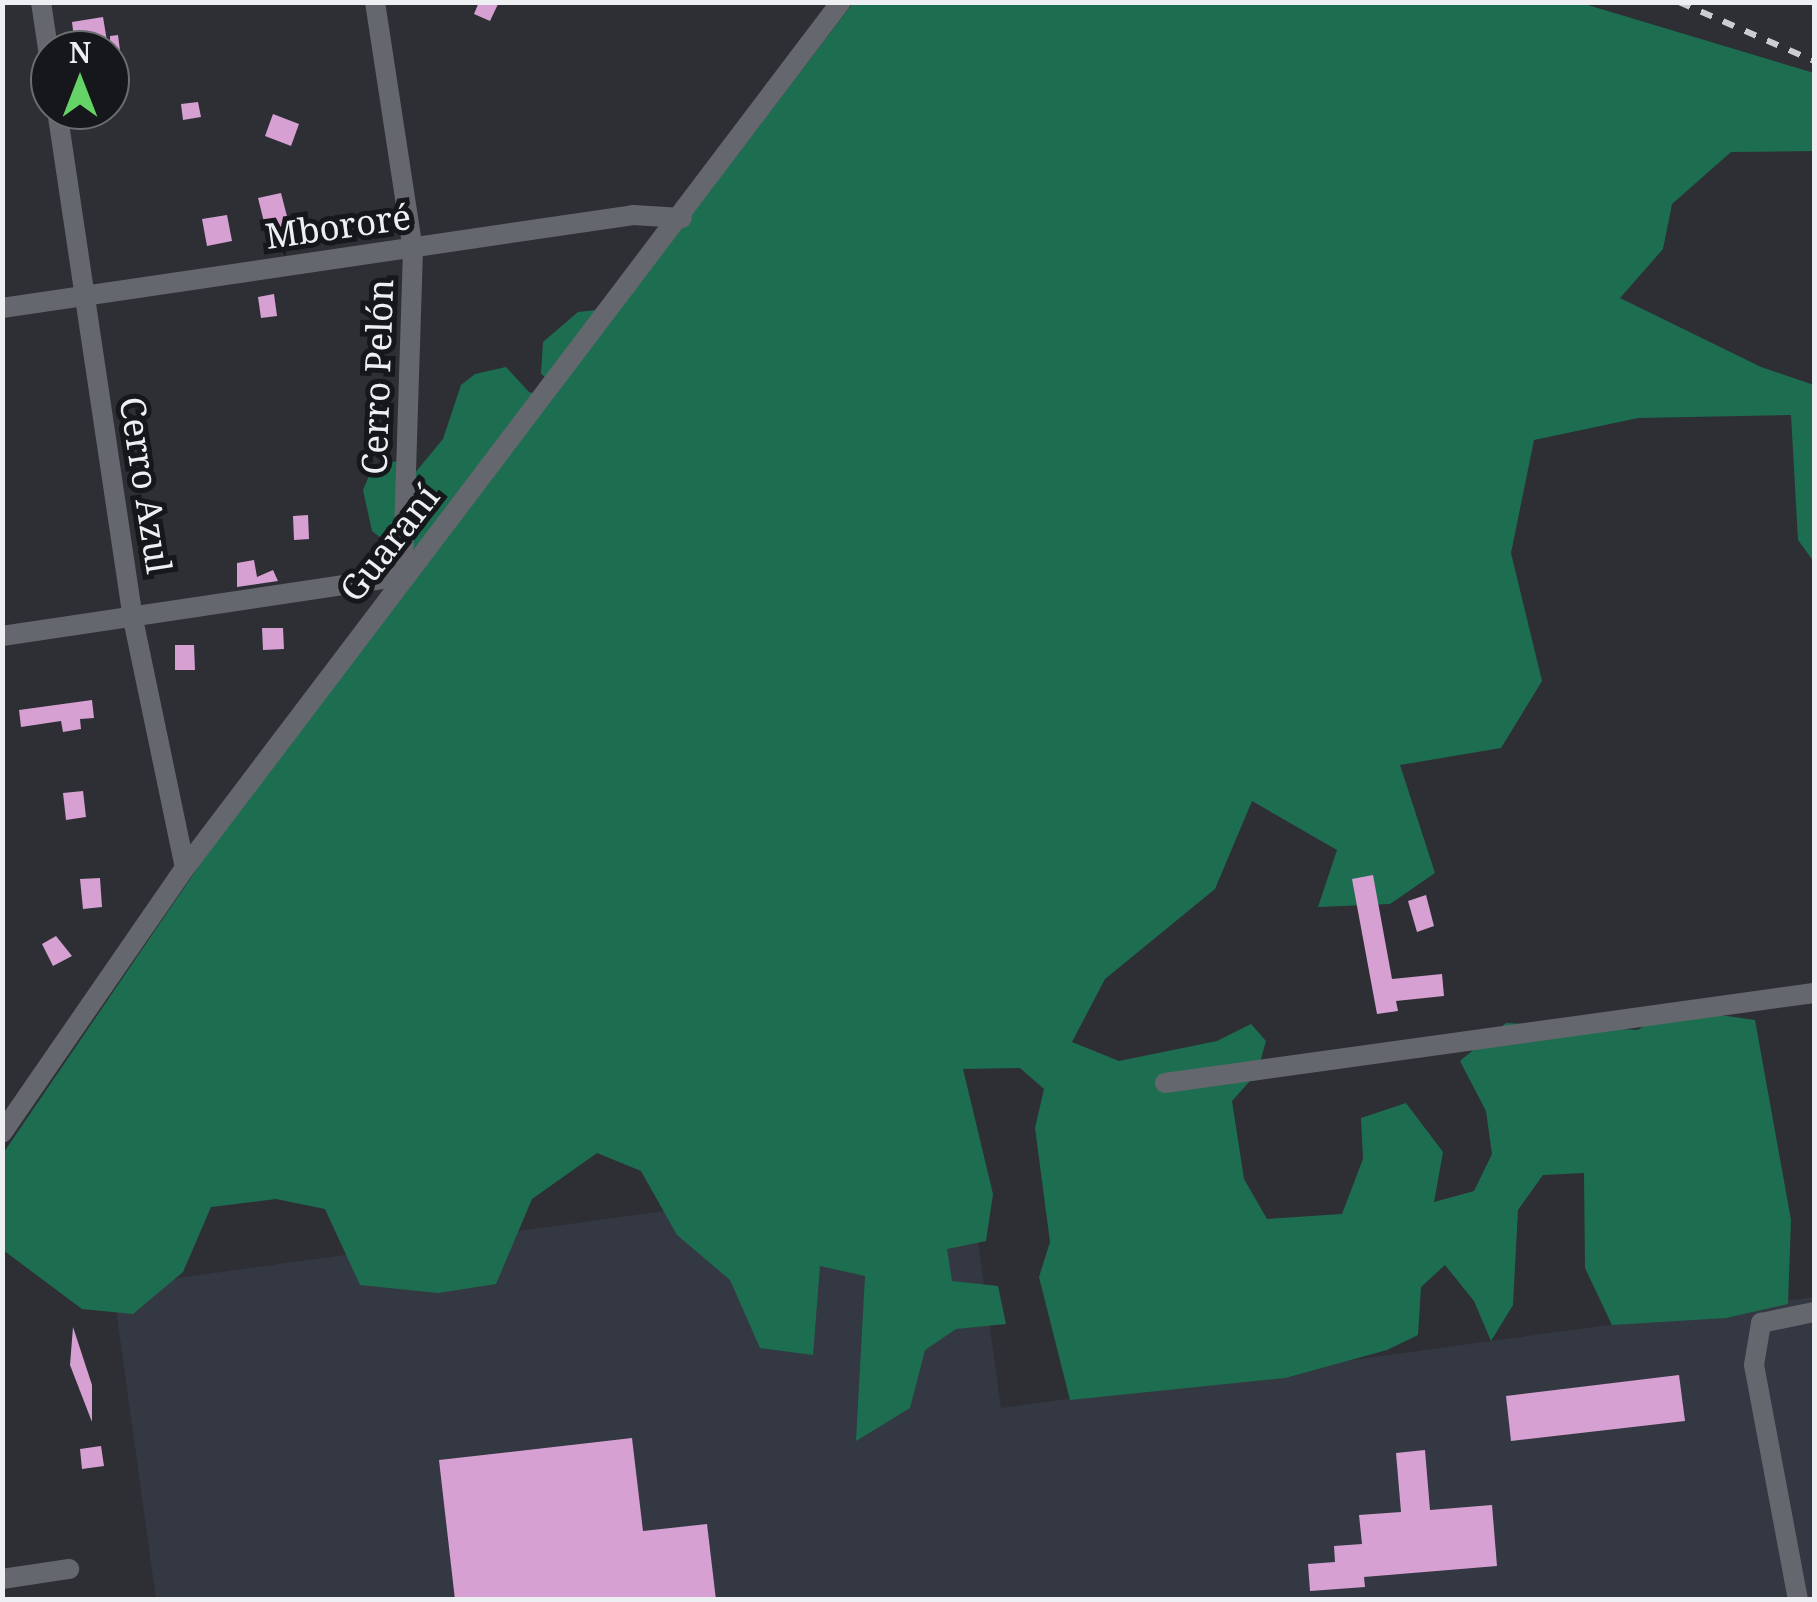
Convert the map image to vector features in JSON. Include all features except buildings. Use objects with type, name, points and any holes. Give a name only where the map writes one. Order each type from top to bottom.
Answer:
[{"type":"street","points":[[41,2],[45,30]]},
{"type":"street","name":"Cerro Pelón","points":[[375,2],[413,248],[403,576]]},
{"type":"street","name":"Guaraní","points":[[2,1133],[184,868],[403,576],[682,218],[841,2]]},
{"type":"street","name":"Cerro Azul","points":[[60,130],[134,619],[184,868]]},
{"type":"street","name":"Mbororé","points":[[2,308],[633,215],[682,218]]},
{"type":"street","points":[[2,636],[403,576]]},
{"type":"street","points":[[1165,1083],[1814,993]]},
{"type":"street","points":[[1798,1600],[1754,1366],[1761,1323],[1814,1312]]},
{"type":"street","points":[[2,1579],[69,1569]]},
{"type":"shaded area","points":[[968,1169],[1001,1408],[1814,1297],[1814,1599],[156,1599],[113,1287]]},
{"type":"green space","points":[[853,3],[1581,3],[1814,73],[1814,151],[1731,152],[1672,204],[1663,249],[1620,298],[1761,367],[1814,385],[1814,562],[1798,540],[1791,415],[1638,418],[1534,440],[1511,553],[1542,681],[1501,748],[1400,765],[1435,873],[1390,904],[1318,907],[1337,850],[1252,801],[1215,889],[1105,979],[1072,1042],[1119,1061],[1217,1041],[1251,1024],[1266,1041],[1257,1073],[1232,1101],[1244,1179],[1267,1219],[1342,1214],[1363,1159],[1361,1118],[1406,1103],[1443,1152],[1434,1202],[1474,1191],[1492,1154],[1486,1111],[1460,1061],[1506,1023],[1638,1030],[1670,1008],[1755,1020],[1791,1220],[1788,1304],[1726,1318],[1612,1325],[1585,1268],[1584,1173],[1543,1175],[1518,1210],[1513,1305],[1491,1341],[1474,1301],[1445,1265],[1421,1287],[1418,1335],[1387,1350],[1285,1378],[1070,1400],[1039,1277],[1050,1242],[1035,1128],[1044,1089],[1020,1068],[963,1069],[993,1194],[986,1241],[947,1249],[952,1281],[998,1286],[1006,1324],[956,1329],[925,1350],[910,1408],[856,1441],[865,1276],[820,1266],[813,1355],[760,1348],[730,1280],[677,1235],[641,1171],[597,1153],[532,1199],[496,1284],[438,1293],[360,1285],[325,1209],[276,1199],[211,1207],[183,1272],[133,1314],[82,1309],[3,1250],[2,1155],[203,860],[426,565],[415,548],[401,554],[372,531],[363,490],[369,476],[381,464],[398,461],[414,474],[443,439],[461,385],[475,374],[506,367],[529,392],[543,396],[551,382],[541,374],[543,342],[578,312],[605,309],[631,294]]},
{"type":"railway","points":[[1679,2],[1814,61]]}]
